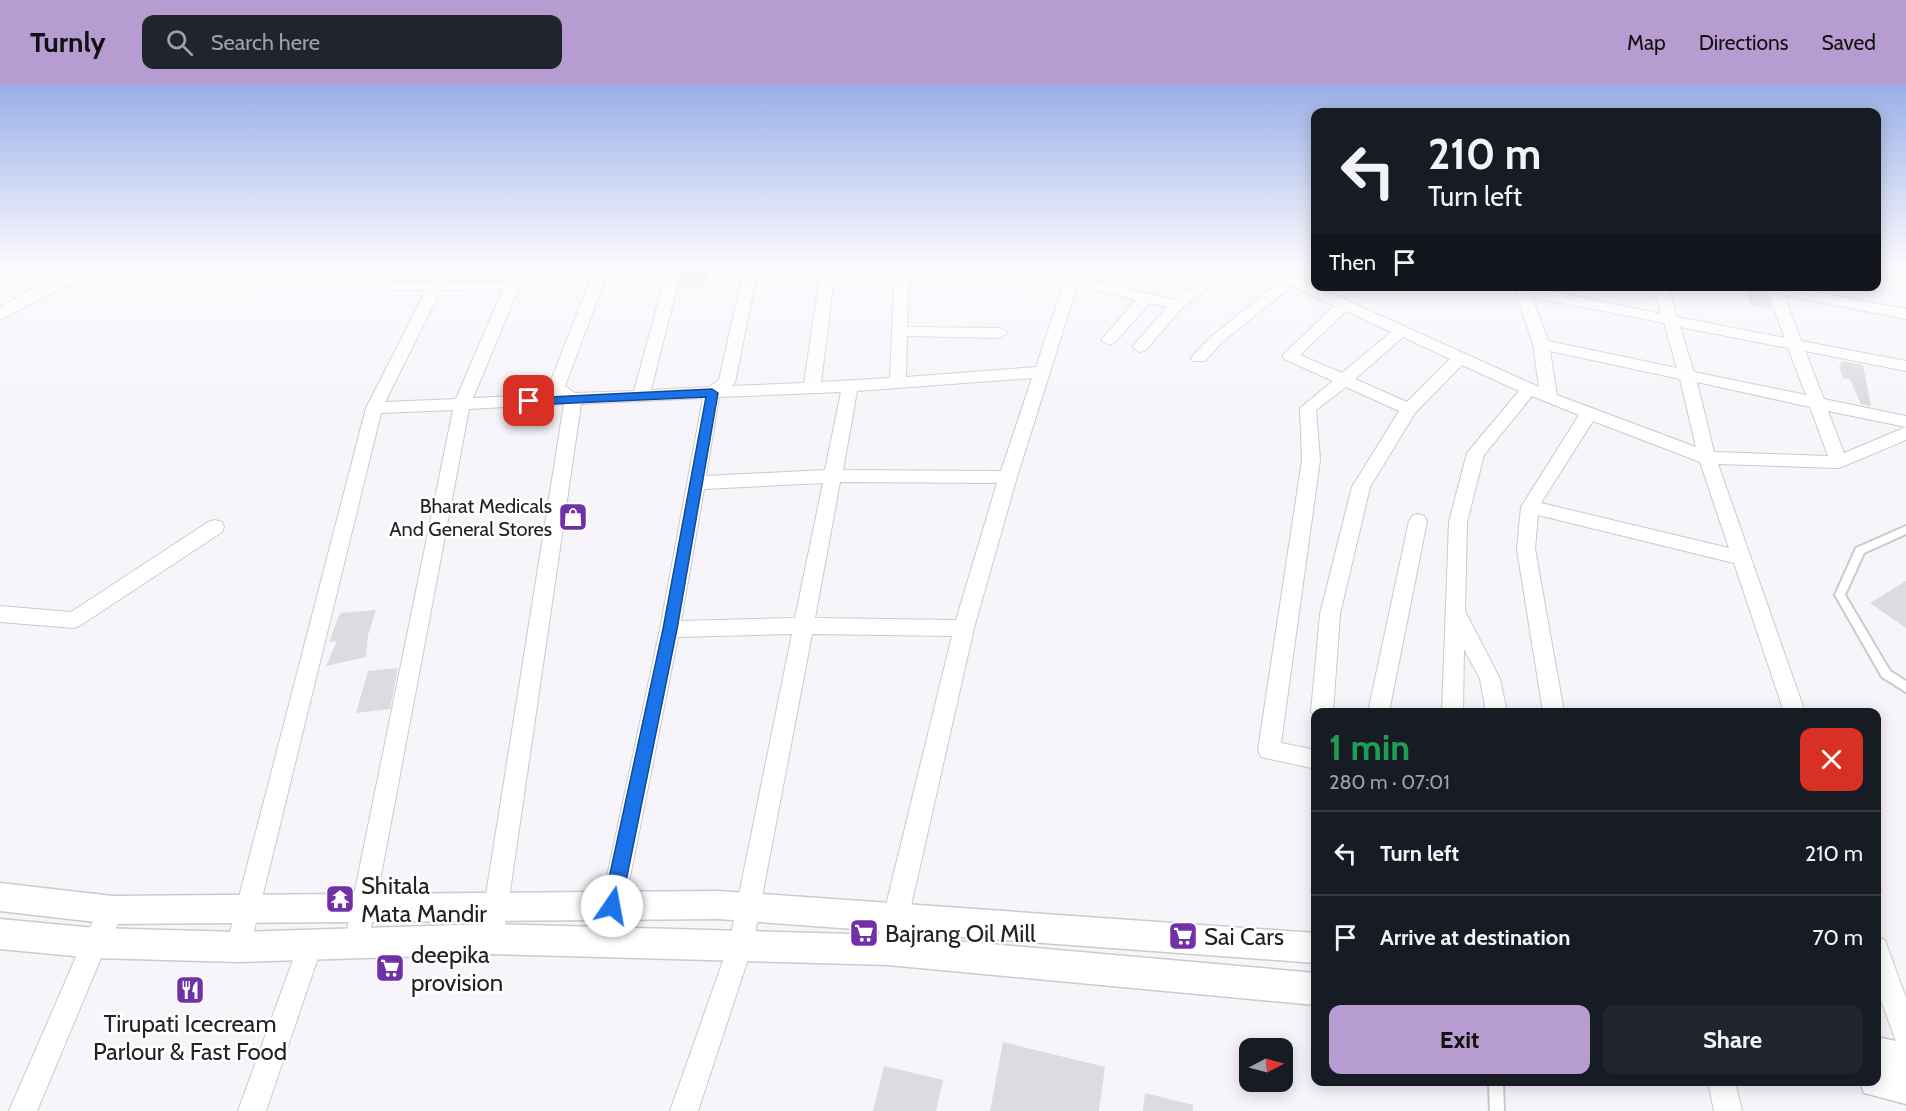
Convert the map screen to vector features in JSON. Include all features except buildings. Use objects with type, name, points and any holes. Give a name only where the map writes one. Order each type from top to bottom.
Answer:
[{"type":"street","points":[[238,947],[374,408],[423,311]]},
{"type":"street","points":[[356,944],[462,404],[501,311]]},
{"type":"street","points":[[573,400],[556,388],[586,311]]},
{"type":"street","points":[[641,396],[663,311]]},
{"type":"street","points":[[605,942],[670,629],[712,393],[727,382],[742,311]]},
{"type":"street","points":[[812,387],[822,311]]},
{"type":"street","points":[[898,382],[901,311]]},
{"type":"street","points":[[888,950],[964,628],[1060,311]]},
{"type":"street","points":[[1109,340],[1135,311]]},
{"type":"street","points":[[1140,347],[1172,311]]},
{"type":"street","points":[[1199,358],[1217,339],[1252,311]]},
{"type":"street","points":[[1337,311],[1290,356],[1409,409]]},
{"type":"street","points":[[1356,311],[1549,398],[1707,458],[1839,462],[1906,433]]},
{"type":"street","points":[[1529,311],[1541,344],[1549,398]]},
{"type":"street","points":[[1634,311],[1906,366]]},
{"type":"street","points":[[1668,311],[1707,458],[1794,708]]},
{"type":"street","points":[[1780,311],[1795,344],[1839,462]]},
{"type":"street","points":[[1890,311],[1906,314]]},
{"type":"street","points":[[900,331],[1000,333]]},
{"type":"street","points":[[1311,759],[1269,750],[1311,460],[1308,408],[1401,331]]},
{"type":"street","points":[[1541,344],[1906,422]]},
{"type":"street","points":[[1322,708],[1330,614],[1361,488],[1409,409],[1460,358]]},
{"type":"street","points":[[374,408],[850,386],[1042,372]]},
{"type":"street","points":[[684,1111],[741,944],[750,907],[850,386]]},
{"type":"street","points":[[1452,708],[1458,522],[1476,453],[1529,389]]},
{"type":"street","points":[[490,939],[497,907],[573,400]]},
{"type":"street","points":[[1552,708],[1526,549],[1530,507],[1588,413]]},
{"type":"street","points":[[695,483],[832,476],[1008,477]]},
{"type":"street","points":[[1530,507],[1742,558]]},
{"type":"street","points":[[1379,708],[1418,521]]},
{"type":"street","points":[[0,614],[74,620],[215,527]]},
{"type":"street","points":[[1455,611],[1490,680],[1495,708]]},
{"type":"street","points":[[670,629],[803,626],[964,628]]},
{"type":"street","points":[[0,897],[113,910],[750,907],[1311,948]]},
{"type":"street","points":[[23,1111],[95,943],[113,910]]},
{"type":"street","points":[[0,934],[95,943],[238,947],[490,939],[741,944],[888,950],[1311,988]]},
{"type":"street","points":[[252,1111],[310,946]]},
{"type":"street","points":[[1881,964],[1906,1035]]},
{"type":"street","points":[[1881,1054],[1906,1059]]},
{"type":"street","points":[[1881,1082],[1906,1087]]},
{"type":"street","points":[[1723,1086],[1728,1111]]},
{"type":"lane","points":[[1906,530],[1860,551],[1840,595],[1886,674],[1906,687]]},
{"type":"lane","points":[[1496,1086],[1497,1111]]},
{"type":"place","name":"Bharat Medicals And General Stores","points":[[573,517]]},
{"type":"place","name":"Shitala Mata Mandir","points":[[340,899]]},
{"type":"place","name":"Bajrang Oil Mill","points":[[864,933]]},
{"type":"place","name":"Sai Cars","points":[[1183,936]]},
{"type":"place","name":"deepika provision","points":[[390,968]]},
{"type":"place","name":"Tirupati Icecream Parlour & Fast Food","points":[[190,990]]},
{"type":"route","points":[[529,401],[712,393],[670,629],[612,906]]}]
